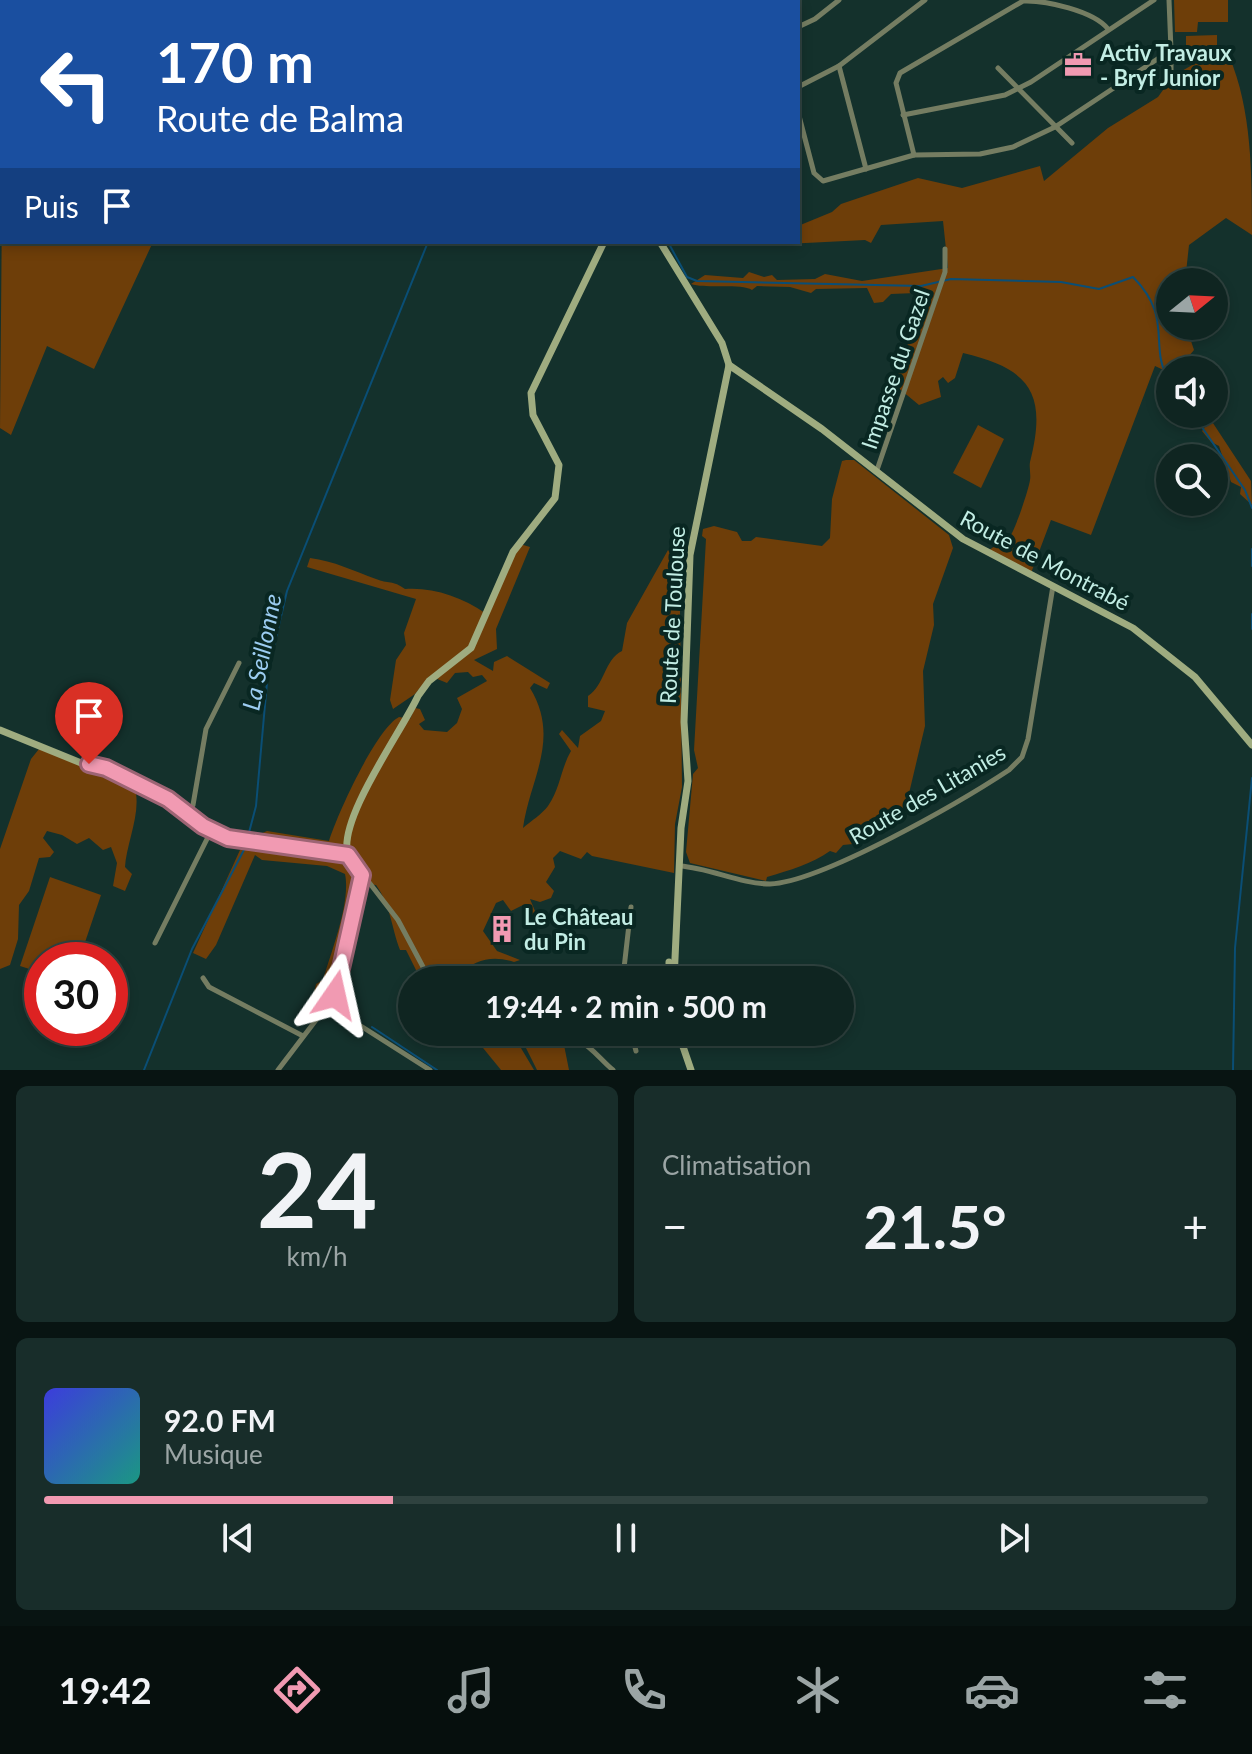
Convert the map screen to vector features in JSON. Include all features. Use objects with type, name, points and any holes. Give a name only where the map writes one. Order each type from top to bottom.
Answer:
[{"type":"street","points":[[800,24],[839,0]]},
{"type":"street","points":[[800,86],[839,66],[925,0]]},
{"type":"street","points":[[903,115],[997,98],[1018,89],[1154,0]]},
{"type":"street","points":[[1169,0],[1171,74]]},
{"type":"street","points":[[914,155],[903,115],[897,75],[1023,1],[1082,14],[1100,21],[1108,29]]},
{"type":"street","points":[[800,119],[816,177],[828,180],[914,155],[993,152],[1013,147],[1055,127],[1171,50]]},
{"type":"street","points":[[839,66],[866,169]]},
{"type":"street","points":[[998,68],[1072,143]]},
{"type":"street","points":[[423,966],[398,920],[348,855],[346,842],[363,797],[418,696],[429,681],[471,648],[513,552],[555,498],[559,465],[533,415],[531,393],[603,244]]},
{"type":"street","points":[[661,244],[722,343],[729,365]]},
{"type":"street","name":"Impasse du Gazel","points":[[877,470],[943,279],[945,249]]},
{"type":"street","name":"Route de Montrabé","points":[[729,365],[877,470],[963,539],[1113,615],[1182,666],[1252,745]]},
{"type":"street","name":"Route de Toulouse","points":[[672,966],[688,781],[684,722],[690,555],[729,365]]},
{"type":"street","name":"Route des Litanies","points":[[680,866],[766,884],[791,880],[848,859],[1009,770],[1022,757],[1028,739],[1054,586]]},
{"type":"street","points":[[188,813],[193,805],[206,729],[239,663]]},
{"type":"street","points":[[0,730],[133,783],[188,813],[211,831],[253,843],[348,855]]},
{"type":"street","points":[[155,943],[211,831]]},
{"type":"street","points":[[278,1070],[335,995],[362,875]]},
{"type":"street","points":[[624,966],[631,907]]},
{"type":"street","points":[[203,978],[209,987],[303,1036]]},
{"type":"street","points":[[335,995],[339,1009],[353,1022],[430,1070]]},
{"type":"street","points":[[327,1007],[339,1009]]},
{"type":"street","points":[[588,1046],[613,1070]]},
{"type":"street","points":[[635,1046],[636,1051]]},
{"type":"street","points":[[683,1046],[691,1070]]},
{"type":"shaded area","points":[[1174,0],[1228,0],[1228,22],[1198,22],[1197,32],[1175,32]]},
{"type":"shaded area","points":[[1217,35],[1217,50],[1186,51],[1186,36]]},
{"type":"shaded area","points":[[1215,52],[1229,56],[1246,120],[1251,166],[1252,235],[1226,218],[1189,245],[1187,268],[1156,268],[1156,340],[1191,340],[1194,350],[1189,356],[1156,356],[1156,366],[1091,535],[1051,520],[1031,573],[988,551],[1009,538],[1030,480],[1036,419],[1029,388],[1019,377],[1005,367],[963,353],[955,378],[948,383],[943,377],[938,381],[941,397],[919,405],[896,386],[902,357],[928,300],[916,293],[891,294],[883,302],[874,303],[867,288],[816,289],[811,293],[790,287],[757,286],[752,290],[691,284],[705,275],[743,278],[749,272],[764,277],[772,275],[777,280],[815,279],[825,274],[862,281],[948,268],[943,221],[881,225],[871,243],[865,240],[800,243],[800,225],[832,212],[841,204],[918,178],[962,188],[1040,166],[1044,181],[1108,128],[1158,97],[1173,76]]},
{"type":"shaded area","points":[[2,244],[152,244],[94,369],[47,346],[11,435],[0,428]]},
{"type":"shaded area","points":[[978,425],[1004,439],[981,488],[953,473]]},
{"type":"shaded area","points":[[1204,428],[1216,428],[1227,444],[1211,442],[1202,431]]},
{"type":"shaded area","points":[[1228,446],[1251,481],[1252,505],[1240,494],[1241,487],[1231,482]]},
{"type":"shaded area","points":[[854,460],[949,535],[953,548],[933,604],[934,625],[923,671],[925,726],[906,806],[890,825],[853,844],[843,845],[836,853],[830,851],[808,863],[767,877],[766,881],[690,863],[686,852],[693,774],[698,768],[694,750],[706,539],[702,536],[703,529],[714,526],[737,532],[742,541],[751,541],[756,537],[822,546],[830,538],[832,499],[842,461]]},
{"type":"shaded area","points":[[520,544],[530,547],[496,629],[497,649],[474,660],[493,671],[494,662],[507,656],[550,683],[547,689],[534,683],[530,688],[539,707],[543,742],[523,828],[546,809],[555,793],[571,751],[559,734],[562,730],[578,748],[580,736],[601,721],[605,711],[588,707],[588,696],[598,686],[611,660],[622,651],[627,623],[668,550],[677,560],[686,561],[680,612],[682,787],[675,824],[674,873],[592,856],[587,852],[581,859],[560,851],[553,858],[555,867],[546,882],[554,891],[551,898],[540,902],[530,899],[535,911],[530,927],[525,926],[523,905],[511,911],[503,900],[496,903],[483,931],[497,951],[520,960],[492,959],[472,966],[414,966],[406,950],[400,950],[381,893],[376,885],[365,884],[360,889],[335,997],[313,1014],[305,1010],[312,1003],[316,984],[323,980],[335,942],[343,912],[345,874],[327,866],[262,860],[255,855],[216,945],[206,959],[193,953],[240,850],[253,847],[256,836],[267,831],[329,841],[358,774],[390,725],[399,717],[410,719],[415,708],[420,709],[425,720],[419,724],[424,730],[447,732],[457,723],[462,709],[457,698],[487,681],[482,675],[473,677],[468,672],[455,673],[447,683],[430,676],[415,694],[393,709],[390,700],[396,660],[406,645],[404,633],[416,599],[307,567],[310,558],[405,589],[447,594],[485,613]]},
{"type":"shaded area","points":[[39,749],[134,786],[137,805],[125,867],[132,874],[125,891],[113,886],[117,863],[111,847],[103,850],[89,838],[77,844],[47,831],[43,838],[54,852],[50,857],[39,858],[29,891],[19,905],[18,939],[10,965],[0,969],[0,849],[31,759]]},
{"type":"shaded area","points":[[50,877],[101,895],[85,942],[28,942]]},
{"type":"shaded area","points":[[481,1046],[520,1046],[534,1070],[501,1070]]},
{"type":"shaded area","points":[[564,1046],[569,1070],[537,1070],[526,1048]]},
{"type":"waterway","name":"La Seillonne","points":[[247,840],[256,806],[268,671],[287,591],[427,244]]},
{"type":"waterway","points":[[669,244],[687,277],[697,281],[921,286],[951,279],[1061,282],[1099,289],[1133,277],[1153,306],[1160,356]]},
{"type":"waterway","points":[[1203,428],[1245,490],[1252,508]]},
{"type":"waterway","points":[[1252,549],[1252,566]]},
{"type":"waterway","points":[[1252,614],[1252,629]]},
{"type":"waterway","points":[[1233,1070],[1235,948],[1252,778]]},
{"type":"waterway","name":"La Seillonne","points":[[144,1070],[192,949],[246,846]]},
{"type":"waterway","points":[[372,1027],[437,1070]]},
{"type":"place","name":"Activ Travaux - Bryf Junior","points":[[1078,65]]},
{"type":"place","name":"Le Château du Pin","points":[[502,929]]},
{"type":"route","points":[[89,764],[106,768],[168,799],[220,836],[261,845],[348,855],[362,875],[335,995]]}]
